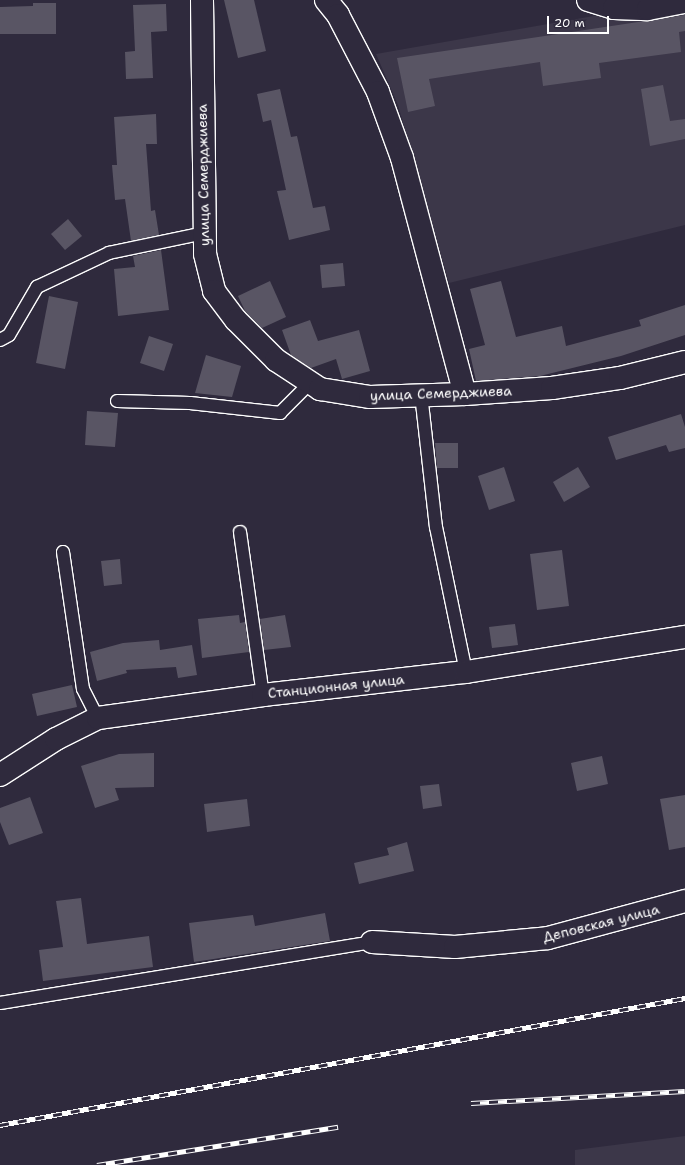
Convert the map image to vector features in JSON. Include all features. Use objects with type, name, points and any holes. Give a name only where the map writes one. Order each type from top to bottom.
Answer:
[{"type":"street","name":"улица Семерджиева","points":[[202,0],[205,254],[214,291],[236,320],[276,360],[320,389],[370,397],[421,394],[465,394],[552,388],[620,378],[685,362]]},
{"type":"street","points":[[326,0],[338,16],[378,92],[402,158],[465,394]]},
{"type":"street","points":[[588,0],[614,8],[634,8],[685,2]]},
{"type":"street","name":"Станционная улица","points":[[0,775],[56,739],[98,718],[262,694],[466,672],[685,638]]},
{"type":"street","name":"Деповская улица","points":[[372,942],[455,947],[548,938],[685,901]]},
{"type":"lane","points":[[0,340],[9,335],[37,287],[109,253],[204,233]]},
{"type":"lane","points":[[117,401],[190,403],[280,413],[310,382]]},
{"type":"lane","points":[[421,394],[436,527],[466,672]]},
{"type":"lane","points":[[240,532],[262,694]]},
{"type":"lane","points":[[63,552],[83,689],[98,718]]},
{"type":"lane","points":[[0,1003],[372,942]]},
{"type":"shaded area","points":[[685,0],[685,225],[449,283],[398,105],[376,54]]},
{"type":"shaded area","points":[[685,1136],[685,1165],[575,1165],[575,1150]]},
{"type":"building","points":[[224,0],[254,0],[266,51],[238,58]]},
{"type":"building","points":[[33,3],[56,3],[56,34],[0,34],[0,7],[33,6]]},
{"type":"building","points":[[166,4],[167,31],[151,32],[153,78],[126,79],[125,52],[135,51],[133,5]]},
{"type":"building","points":[[685,15],[685,31],[679,32],[681,52],[599,63],[601,78],[543,86],[540,62],[429,79],[435,106],[408,112],[397,58]]},
{"type":"building","points":[[663,85],[670,121],[685,119],[685,139],[650,146],[641,89]]},
{"type":"building","points":[[280,89],[291,137],[297,136],[313,208],[325,206],[330,230],[289,240],[277,191],[286,190],[271,120],[263,122],[257,94]]},
{"type":"building","points":[[156,114],[157,144],[146,144],[151,211],[155,210],[159,235],[131,241],[125,199],[115,200],[112,165],[117,165],[114,117]]},
{"type":"building","points":[[68,219],[82,236],[65,250],[51,234]]},
{"type":"building","points":[[161,250],[169,310],[118,316],[114,269],[135,267],[133,256]]},
{"type":"building","points":[[343,263],[345,286],[322,288],[320,265]]},
{"type":"building","points":[[270,281],[286,317],[262,328],[245,311],[238,296]]},
{"type":"building","points":[[501,281],[516,337],[562,326],[566,346],[641,326],[639,320],[685,305],[685,335],[621,356],[540,376],[476,381],[469,349],[485,345],[470,289]]},
{"type":"building","points":[[49,296],[78,302],[65,369],[36,363]]},
{"type":"building","points":[[310,320],[318,341],[359,330],[370,371],[342,379],[336,359],[311,368],[291,355],[282,330]]},
{"type":"building","points":[[149,336],[173,344],[164,371],[140,363]]},
{"type":"building","points":[[206,355],[241,366],[232,397],[195,393]]},
{"type":"building","points":[[87,411],[118,413],[115,447],[85,445]]},
{"type":"building","points":[[681,414],[685,427],[685,448],[669,452],[666,445],[616,460],[608,437]]},
{"type":"building","points":[[435,443],[458,443],[458,468],[437,468]]},
{"type":"building","points":[[504,467],[515,501],[489,510],[478,476]]},
{"type":"building","points":[[578,467],[590,487],[564,502],[553,482]]},
{"type":"building","points":[[562,550],[569,606],[537,610],[530,554]]},
{"type":"building","points":[[120,559],[122,584],[104,586],[101,561]]},
{"type":"building","points":[[239,615],[240,623],[245,622],[249,652],[202,658],[198,619]]},
{"type":"building","points":[[285,615],[291,647],[264,650],[260,619]]},
{"type":"building","points":[[515,624],[518,645],[492,648],[489,627]]},
{"type":"building","points":[[159,640],[160,650],[192,645],[197,675],[178,678],[176,667],[126,670],[127,673],[97,681],[90,652],[123,643]]},
{"type":"building","points":[[72,685],[77,707],[37,716],[32,694]]},
{"type":"building","points":[[154,753],[154,787],[115,788],[119,800],[95,808],[81,766],[119,754]]},
{"type":"building","points":[[602,756],[608,784],[577,791],[571,763]]},
{"type":"building","points":[[439,784],[442,806],[423,809],[420,786]]},
{"type":"building","points":[[685,795],[685,847],[669,850],[660,799]]},
{"type":"building","points":[[30,797],[43,833],[9,845],[0,822],[0,808]]},
{"type":"building","points":[[247,799],[250,826],[207,832],[204,804]]},
{"type":"building","points":[[407,842],[414,871],[359,884],[354,863],[389,855],[387,848]]},
{"type":"building","points":[[81,898],[87,944],[149,936],[153,967],[43,981],[39,950],[63,947],[56,901]]},
{"type":"building","points":[[325,913],[330,941],[194,962],[189,923],[253,915],[255,926]]},
{"type":"railway","points":[[0,1125],[685,998]]},
{"type":"railway","points":[[471,1103],[685,1091]]},
{"type":"railway","points":[[97,1165],[338,1127]]}]
